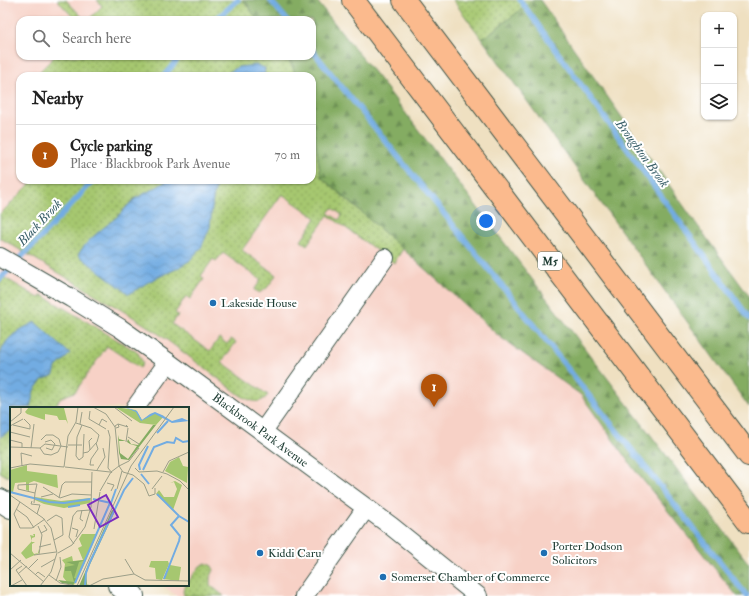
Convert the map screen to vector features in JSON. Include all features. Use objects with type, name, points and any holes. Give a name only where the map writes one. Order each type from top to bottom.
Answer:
[{"type":"highway","name":"M5","points":[[353,0],[749,522]]},
{"type":"highway","points":[[404,0],[749,455]]},
{"type":"street","name":"Blackbrook Park Avenue","points":[[0,257],[120,328],[168,362],[263,430],[391,526],[478,596]]},
{"type":"street","points":[[263,430],[385,258]]},
{"type":"street","points":[[136,407],[168,362]]},
{"type":"street","points":[[0,500],[10,506]]},
{"type":"street","points":[[304,596],[366,508]]},
{"type":"street","points":[[120,586],[133,596]]},
{"type":"shaded area","points":[[0,0],[243,0],[255,16],[16,16],[16,60],[287,60],[294,72],[16,72],[16,184],[316,184],[316,145],[321,177],[500,337],[581,395],[633,468],[737,596],[176,596],[164,586],[189,586],[189,407],[10,407],[10,478],[0,472]]},
{"type":"green space","points":[[57,0],[66,0],[81,16],[72,16]]},
{"type":"green space","points":[[97,0],[243,0],[255,16],[92,16],[102,6]]},
{"type":"green space","points":[[243,0],[316,0],[388,90],[749,564],[749,596],[737,596],[633,468],[581,395],[500,337],[321,177],[316,145],[316,72],[295,72],[288,60],[316,60],[316,16],[255,16]]},
{"type":"green space","points":[[453,0],[534,0],[482,39]]},
{"type":"green space","points":[[534,0],[540,0],[695,222],[749,296],[749,407],[482,39]]},
{"type":"green space","points":[[51,60],[288,60],[295,72],[264,72],[265,68],[238,67],[230,72],[40,71]]},
{"type":"green space","points":[[316,145],[321,177],[403,249],[394,263],[328,215],[307,245],[301,241],[316,218],[282,194],[242,250],[276,275],[267,288],[259,293],[254,290],[261,280],[223,253],[216,261],[213,259],[201,276],[204,279],[190,299],[186,296],[175,313],[178,315],[172,324],[210,351],[219,338],[227,344],[231,339],[236,342],[222,362],[268,395],[262,400],[258,401],[251,401],[240,395],[159,334],[0,238],[0,214],[30,184],[163,184],[134,199],[118,216],[150,281],[176,269],[210,227],[213,198],[217,184],[316,184]],"holes":[[[332,208],[342,215],[339,220],[328,213]]]},
{"type":"green space","points":[[0,275],[39,298],[42,295],[134,350],[138,353],[143,363],[140,368],[107,346],[75,392],[64,396],[59,400],[55,407],[30,407],[34,390],[42,380],[54,375],[56,367],[70,354],[0,355]]},
{"type":"green space","points":[[10,431],[10,474],[8,477],[0,472],[0,437]]},
{"type":"green space","points":[[206,563],[212,566],[214,570],[210,578],[210,585],[224,596],[184,596],[183,591],[186,586],[189,586],[189,581],[200,566]]},
{"type":"water","points":[[256,65],[265,68],[264,72],[230,72],[238,67]]},
{"type":"water","points":[[217,184],[213,198],[210,227],[201,248],[189,261],[150,281],[129,294],[78,255],[91,239],[133,201],[160,185]]},
{"type":"water","points":[[35,322],[70,354],[56,367],[54,375],[42,380],[34,390],[30,407],[10,407],[10,431],[0,437],[0,355],[5,343],[18,331]]},
{"type":"waterway","name":"Black Brook","points":[[220,16],[238,0]]},
{"type":"waterway","points":[[270,0],[284,16]]},
{"type":"waterway","name":"Broughton Brook","points":[[520,0],[749,318]]},
{"type":"waterway","points":[[316,55],[516,303],[747,596]]},
{"type":"waterway","name":"Black Brook","points":[[167,72],[177,60]]},
{"type":"waterway","name":"Black Brook","points":[[0,279],[90,184]]},
{"type":"place","name":"Lakeside House","points":[[213,303]]},
{"type":"place","name":"Cycle parking","points":[[434,407]]},
{"type":"place","name":"Kiddi Caru","points":[[260,553]]},
{"type":"place","name":"Porter Dodson Solicitors","points":[[544,553]]},
{"type":"place","name":"Somerset Chamber of Commerce","points":[[383,577]]}]
